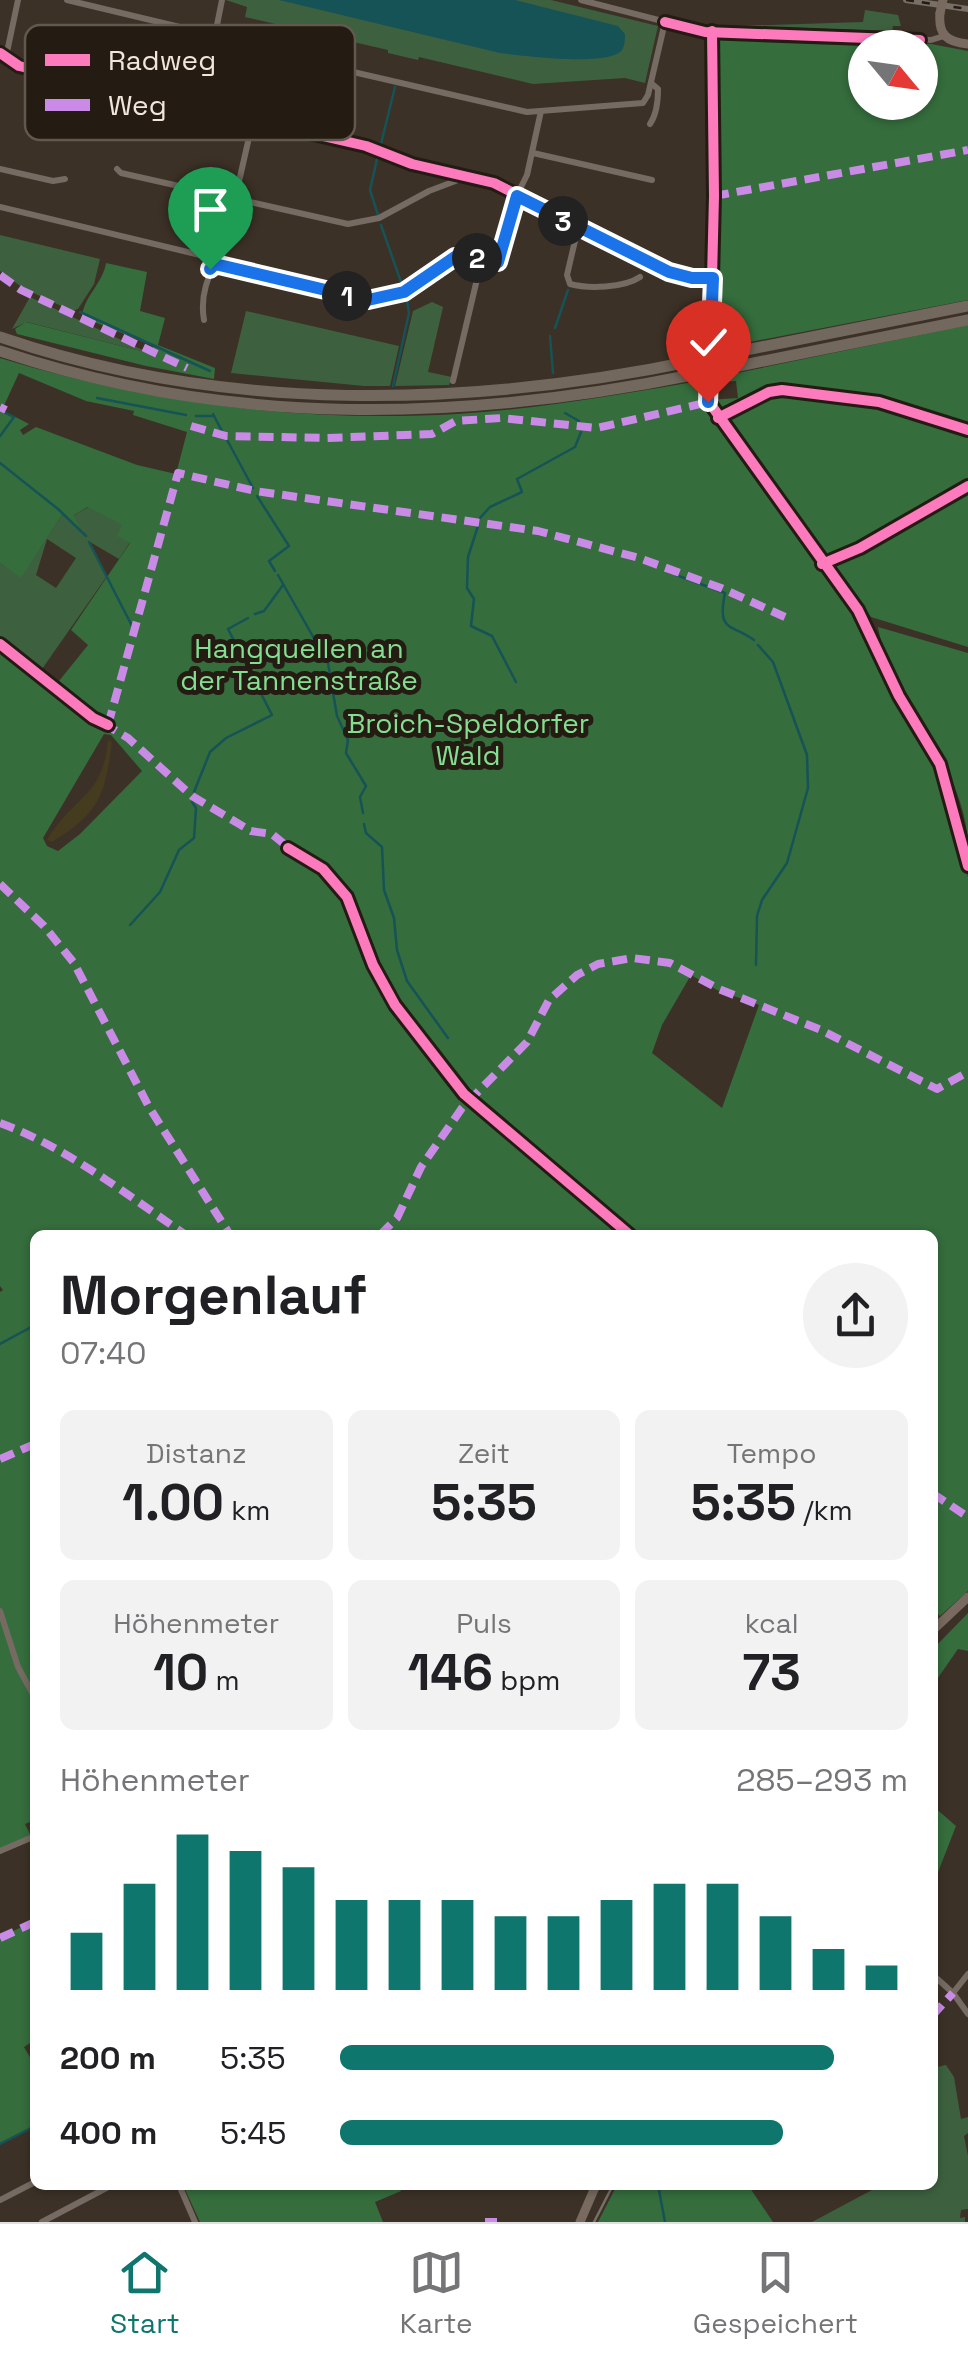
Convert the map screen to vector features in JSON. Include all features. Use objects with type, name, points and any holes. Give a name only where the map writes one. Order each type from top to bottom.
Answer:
[{"type":"highway","points":[[0,337],[114,367],[192,382],[350,396],[515,390],[592,380],[968,306]]},
{"type":"highway","points":[[0,351],[110,380],[192,396],[348,411],[453,410],[594,394],[968,320]]},
{"type":"main road","points":[[943,0],[942,32],[952,42],[968,44]]},
{"type":"main road","points":[[938,1625],[968,1597]]},
{"type":"main road","points":[[580,2222],[594,2190]]},
{"type":"street","points":[[18,0],[3,55],[25,67]]},
{"type":"street","points":[[67,0],[181,25]]},
{"type":"street","points":[[215,25],[222,0]]},
{"type":"street","points":[[581,0],[712,32],[920,40],[942,32]]},
{"type":"street","points":[[355,74],[526,112],[643,102],[665,22]]},
{"type":"street","points":[[712,32],[713,278],[708,402],[858,610],[899,696],[940,764],[968,866]]},
{"type":"street","points":[[650,124],[658,95],[658,89],[651,83]]},
{"type":"street","points":[[0,207],[368,300],[404,292],[455,257],[498,262],[533,153],[541,111]]},
{"type":"street","points":[[204,320],[203,302],[210,269],[222,256],[248,140]]},
{"type":"street","points":[[340,140],[412,164],[494,183],[679,276],[713,278]]},
{"type":"street","points":[[533,153],[652,180]]},
{"type":"street","points":[[0,168],[52,181],[64,180]]},
{"type":"street","points":[[117,170],[348,224],[382,216],[466,177]]},
{"type":"street","points":[[440,187],[443,172]]},
{"type":"street","points":[[578,228],[566,275],[570,284],[581,287],[632,283],[640,277]]},
{"type":"street","points":[[453,381],[482,258]]},
{"type":"street","points":[[0,1611],[18,1667],[30,1689]]},
{"type":"street","points":[[0,1851],[30,1838]]},
{"type":"street","points":[[953,1993],[968,1974]]},
{"type":"street","points":[[938,1979],[968,2014]]},
{"type":"street","points":[[0,2200],[30,2185]]},
{"type":"street","points":[[42,2222],[57,2219],[104,2190]]},
{"type":"street","points":[[181,2190],[195,2222]]},
{"type":"green space","points":[[226,0],[551,0],[658,26],[645,83],[625,78],[533,84],[355,42],[355,25],[280,25],[245,17],[247,7]]},
{"type":"green space","points":[[865,10],[898,15],[901,26],[893,26],[892,30],[861,30],[736,26],[863,22]]},
{"type":"green space","points":[[723,35],[848,39],[848,120],[938,120],[938,45],[968,51],[968,300],[714,349],[718,204],[716,42]]},
{"type":"green space","points":[[0,235],[100,259],[94,284],[78,309],[72,311],[23,288],[0,271]]},
{"type":"green space","points":[[106,263],[147,272],[140,311],[165,318],[158,345],[215,368],[214,379],[17,334],[15,329],[26,322],[149,353],[154,346],[82,317]]},
{"type":"green space","points":[[30,297],[149,353],[27,322],[12,329]]},
{"type":"green space","points":[[432,302],[443,307],[428,372],[452,377],[449,385],[395,386],[413,311]]},
{"type":"green space","points":[[246,311],[399,346],[390,386],[231,373]]},
{"type":"green space","points":[[968,325],[968,647],[871,617],[772,478],[763,476],[708,400],[738,398],[736,381],[714,382],[713,378]]},
{"type":"green space","name":"Broich-Speldorfer Wald","points":[[0,358],[169,398],[341,415],[488,412],[705,380],[705,405],[848,601],[890,686],[938,766],[968,877],[968,1591],[938,1614],[938,1230],[30,1230],[30,1822],[25,1824],[30,1841],[0,1854],[0,637],[59,681],[88,645],[71,630],[130,543],[117,536],[122,525],[88,507],[74,515],[81,530],[62,515],[21,578],[0,563]],"holes":[[[19,373],[86,401],[134,411],[133,415],[187,432],[176,474],[137,465],[36,427],[23,435],[20,430],[29,424],[2,410]],[[104,734],[111,735],[142,771],[58,851],[47,846],[43,838]],[[691,975],[717,990],[759,1005],[722,1108],[652,1053],[662,1025]]]},
{"type":"green space","points":[[89,507],[123,525],[130,542],[119,559],[90,542],[107,576],[42,669],[0,637],[0,563],[21,577],[62,515],[79,527],[74,515]],"holes":[[[47,539],[76,558],[56,588],[36,575]]]},
{"type":"green space","points":[[878,627],[968,653],[968,847],[955,788],[897,682]]},
{"type":"green space","points":[[968,1613],[968,1651],[958,1649],[938,1678],[938,1644]]},
{"type":"green space","points":[[938,1810],[956,1826],[938,1872]]},
{"type":"green space","points":[[30,1923],[30,2043],[24,2047],[30,2057],[30,2128],[0,2144],[0,1937]]},
{"type":"green space","points":[[946,2065],[954,2077],[961,2119],[968,2117],[968,2133],[964,2136],[968,2209],[961,2210],[960,2218],[965,2217],[965,2222],[812,2222],[872,2190],[938,2190],[938,2067]]},
{"type":"green space","points":[[185,2190],[401,2191],[375,2202],[383,2222],[200,2222]]},
{"type":"green space","points":[[614,2190],[751,2190],[773,2222],[598,2222]]},
{"type":"sand","points":[[108,740],[112,742],[109,761],[97,801],[68,832],[52,842],[47,840],[93,786],[105,759]]},
{"type":"water","points":[[279,0],[515,0],[618,26],[625,34],[625,42],[622,50],[600,58],[500,53]]},
{"type":"waterway","points":[[380,148],[395,87]]},
{"type":"waterway","points":[[377,159],[370,190],[378,215]]},
{"type":"waterway","points":[[381,225],[401,282]]},
{"type":"waterway","points":[[555,328],[568,290]]},
{"type":"waterway","points":[[393,386],[409,313],[406,294]]},
{"type":"waterway","points":[[80,312],[210,371]]},
{"type":"waterway","points":[[550,336],[553,373]]},
{"type":"waterway","points":[[97,398],[186,415]]},
{"type":"waterway","points":[[0,410],[14,417],[0,436]]},
{"type":"waterway","points":[[565,413],[579,421]]},
{"type":"waterway","points":[[213,414],[223,433]]},
{"type":"waterway","points":[[196,416],[214,416]]},
{"type":"waterway","points":[[480,518],[490,507],[522,492],[517,479],[575,447],[581,432]]},
{"type":"waterway","points":[[226,438],[253,488]]},
{"type":"waterway","points":[[0,463],[86,536]]},
{"type":"waterway","points":[[257,496],[289,546],[269,561],[275,571]]},
{"type":"waterway","points":[[478,526],[468,557],[467,588],[474,599],[471,626],[492,636],[516,682]]},
{"type":"waterway","points":[[89,542],[132,626]]},
{"type":"waterway","points":[[278,575],[328,663],[337,716],[348,740],[346,753],[366,786],[360,797],[363,813]]},
{"type":"waterway","points":[[676,575],[725,593],[724,621],[754,640]]},
{"type":"waterway","points":[[255,614],[264,611],[283,585]]},
{"type":"waterway","points":[[194,792],[210,752],[226,738],[272,715],[228,629],[248,618]]},
{"type":"waterway","points":[[756,965],[757,916],[762,900],[787,863],[808,788],[807,755],[773,662],[758,645]]},
{"type":"waterway","points":[[130,925],[160,892],[179,850],[194,838],[196,808],[192,802]]},
{"type":"waterway","points":[[364,824],[366,833],[382,847],[384,890],[407,981],[448,1038]]},
{"type":"waterway","points":[[0,1344],[30,1328]]},
{"type":"waterway","points":[[0,2144],[30,2129]]},
{"type":"waterway","points":[[659,2190],[665,2222]]},
{"type":"tram line","points":[[594,2222],[610,2190]]},
{"type":"railway","points":[[906,0],[968,9]]},
{"type":"marked path","points":[[714,196],[968,150]]},
{"type":"marked path","points":[[0,275],[21,290],[187,368]]},
{"type":"marked path","points":[[191,426],[226,436],[327,438],[432,434],[456,421],[502,418],[597,428],[709,402]]},
{"type":"marked path","points":[[0,407],[6,410]]},
{"type":"marked path","points":[[108,725],[178,473],[255,491],[538,531],[639,558],[785,617]]},
{"type":"marked path","points":[[103,723],[128,738],[192,796],[251,831],[272,834],[294,852]]},
{"type":"marked path","points":[[0,884],[44,926],[74,963],[149,1107],[227,1230]]},
{"type":"marked path","points":[[385,1230],[397,1218],[421,1167],[462,1108],[527,1042],[549,1000],[577,975],[598,964],[632,958],[670,963],[719,989],[821,1030],[937,1089],[968,1072]]},
{"type":"marked path","points":[[0,1123],[73,1159],[179,1230]]},
{"type":"marked path","points":[[0,1459],[30,1446]]},
{"type":"marked path","points":[[938,1497],[968,1517]]},
{"type":"marked path","points":[[0,1938],[30,1924]]},
{"type":"marked path","points":[[938,2009],[953,1993]]},
{"type":"marked path","points":[[485,2222],[497,2222]]},
{"type":"cycle path","points":[[665,22],[705,32],[848,37]]},
{"type":"cycle path","points":[[712,31],[714,196],[709,402],[858,610],[899,696],[940,764],[968,866]]},
{"type":"cycle path","points":[[0,53],[25,67]]},
{"type":"cycle path","points":[[340,140],[412,164],[494,183],[669,272],[713,278]]},
{"type":"cycle path","points":[[718,418],[769,392],[782,390],[879,402],[968,430]]},
{"type":"cycle path","points":[[822,564],[860,548],[968,486]]},
{"type":"cycle path","points":[[0,644],[93,718],[108,725]]},
{"type":"cycle path","points":[[288,848],[323,869],[347,897],[373,965],[395,1005],[464,1094],[624,1230]]},
{"type":"route","points":[[210,269],[215,264],[368,300],[382,298],[404,292],[455,257],[498,262],[517,196],[669,272],[713,278],[708,402]]},
{"type":"park label","name":"Hangquellen an der Tannenstraße","points":[[299,664]]}]
